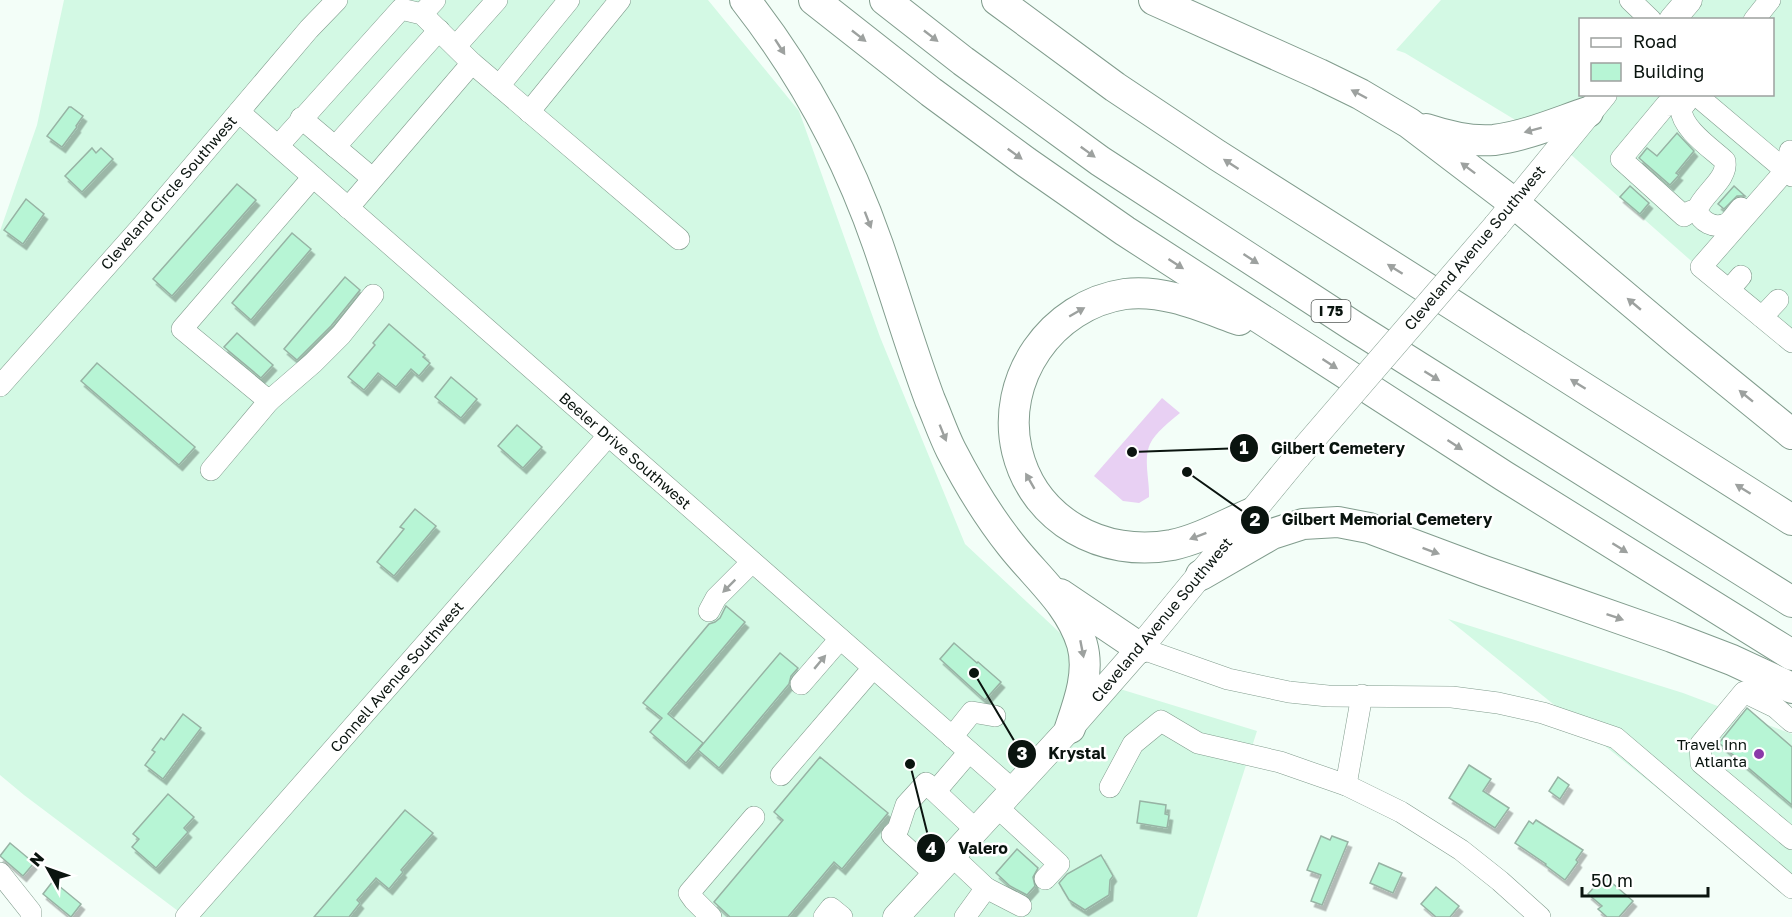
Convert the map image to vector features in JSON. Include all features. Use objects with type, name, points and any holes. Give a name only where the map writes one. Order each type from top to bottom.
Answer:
[{"type":"highway","points":[[745,0],[805,85],[848,169],[878,243],[922,378],[950,448],[985,509],[1011,545],[1043,581],[1070,617],[1083,646],[1083,682],[1070,728]]},
{"type":"highway","points":[[814,0],[931,93],[1125,231],[1503,476],[1792,655]]},
{"type":"highway","name":"I 75","points":[[885,0],[963,61],[1100,161],[1355,327],[1792,602]]},
{"type":"highway","points":[[996,0],[1115,87],[1217,155],[1792,520]]},
{"type":"highway","points":[[1154,0],[1319,74],[1360,94],[1409,123],[1444,135],[1494,140],[1545,127],[1596,104]]},
{"type":"highway","points":[[1409,123],[1505,214],[1679,342],[1792,434]]},
{"type":"highway","points":[[1252,513],[1172,545],[1121,546],[1100,541],[1074,530],[1058,518],[1041,500],[1026,476],[1017,451],[1014,425],[1016,399],[1022,376],[1033,354],[1047,335],[1082,308],[1126,294],[1150,294],[1182,300],[1290,338]]},
{"type":"highway","points":[[1201,574],[1272,534],[1303,524],[1338,522],[1369,528],[1672,637],[1732,660],[1792,688]]},
{"type":"highway","points":[[1043,581],[1064,598],[1140,648]]},
{"type":"main road","points":[[1674,18],[1689,0]]},
{"type":"main road","name":"Cleveland Avenue Southwest","points":[[903,915],[944,865],[1140,648],[1298,456],[1596,104]]},
{"type":"street","name":"Cleveland Circle Southwest","points":[[0,386],[142,226],[309,28],[337,0]]},
{"type":"street","points":[[456,46],[497,0]]},
{"type":"street","points":[[499,86],[569,0]]},
{"type":"street","points":[[529,112],[621,0]]},
{"type":"street","points":[[1630,0],[1649,18]]},
{"type":"street","points":[[1756,18],[1770,0]]},
{"type":"street","points":[[278,146],[401,9],[429,7],[439,30],[472,63],[679,239]]},
{"type":"street","points":[[335,147],[439,30]]},
{"type":"street","points":[[348,208],[472,63]]},
{"type":"street","points":[[1690,98],[1681,109],[1681,116],[1686,125],[1725,161],[1724,173],[1699,203],[1696,210],[1684,216],[1621,159],[1666,105],[1690,98],[1750,132],[1787,165]]},
{"type":"street","name":"Beeler Drive Southwest","points":[[239,112],[840,639],[874,661],[969,752],[1059,864],[1045,879]]},
{"type":"street","points":[[302,118],[372,178]]},
{"type":"street","points":[[1696,210],[1700,218],[1707,223],[1724,225],[1787,165]]},
{"type":"street","points":[[1787,165],[1701,267],[1735,283],[1762,317],[1792,342]]},
{"type":"street","points":[[269,401],[182,329],[313,177]]},
{"type":"street","points":[[211,470],[269,401],[341,335],[373,295]]},
{"type":"street","points":[[1762,317],[1778,300]]},
{"type":"street","name":"Connell Avenue Southwest","points":[[186,917],[608,436]]},
{"type":"street","points":[[710,611],[716,598],[752,562]]},
{"type":"street","points":[[801,684],[840,639]]},
{"type":"street","points":[[1140,648],[1228,679],[1289,692],[1328,696],[1452,697],[1498,703],[1543,713],[1616,738],[1792,888]]},
{"type":"street","points":[[781,775],[874,661]]},
{"type":"street","points":[[1792,722],[1775,707],[1744,692],[1700,745],[1701,762],[1792,839]]},
{"type":"street","points":[[1346,786],[1362,695]]},
{"type":"street","points":[[952,737],[972,712],[995,716]]},
{"type":"street","points":[[1110,787],[1133,744],[1161,722],[1198,743],[1280,762],[1346,786],[1401,812],[1461,850],[1540,917]]},
{"type":"street","points":[[932,789],[940,786],[969,752]]},
{"type":"street","points":[[976,830],[926,783],[906,805],[898,829],[892,835],[1021,906]]},
{"type":"street","points":[[711,917],[689,893],[754,817]]},
{"type":"street","points":[[0,873],[31,912],[31,917]]},
{"type":"street","points":[[965,917],[986,888]]},
{"type":"street","points":[[824,917],[831,908],[842,917]]},
{"type":"shaded area","points":[[64,0],[708,0],[799,111],[880,337],[965,544],[1120,689],[1257,731],[1197,917],[186,917],[24,795],[0,775],[0,231],[37,125]]},
{"type":"shaded area","points":[[1441,0],[1792,0],[1792,350],[1568,152],[1405,53],[1396,50]]},
{"type":"shaded area","points":[[1162,398],[1180,413],[1159,431],[1150,444],[1147,463],[1149,497],[1139,503],[1123,501],[1094,476]]},
{"type":"shaded area","points":[[1448,619],[1683,693],[1792,734],[1792,897]]},
{"type":"building","points":[[69,107],[83,116],[62,147],[47,136]]},
{"type":"building","points":[[1677,133],[1694,151],[1676,173],[1679,175],[1670,185],[1639,158],[1647,148],[1657,156]]},
{"type":"building","points":[[92,148],[96,153],[101,148],[113,159],[82,192],[65,176]]},
{"type":"building","points":[[237,184],[256,200],[172,296],[153,279]]},
{"type":"building","points":[[1630,186],[1649,203],[1640,214],[1620,197]]},
{"type":"building","points":[[1734,186],[1745,196],[1737,196],[1724,209],[1718,204]]},
{"type":"building","points":[[26,199],[44,214],[23,244],[4,230]]},
{"type":"building","points":[[292,233],[311,249],[251,320],[232,303]]},
{"type":"building","points":[[345,277],[360,290],[331,326],[297,360],[284,349]]},
{"type":"building","points":[[389,324],[425,355],[423,357],[430,363],[419,376],[411,369],[396,387],[378,373],[364,390],[348,377]]},
{"type":"building","points":[[237,333],[273,365],[261,378],[224,347]]},
{"type":"building","points":[[97,363],[195,447],[179,465],[81,381]]},
{"type":"building","points":[[451,377],[477,399],[461,418],[435,397]]},
{"type":"building","points":[[517,425],[542,447],[523,468],[498,446]]},
{"type":"building","points":[[415,509],[436,526],[394,576],[377,562],[404,529],[400,527]]},
{"type":"building","points":[[726,606],[745,622],[668,714],[703,743],[686,763],[650,732],[662,718],[643,703],[709,624],[720,618]]},
{"type":"building","points":[[954,643],[1001,682],[985,700],[940,659]]},
{"type":"building","points":[[780,653],[798,668],[791,676],[789,684],[719,768],[698,750]]},
{"type":"building","name":"Travel Inn Atlanta","points":[[1747,708],[1792,747],[1792,805],[1719,743]]},
{"type":"building","points":[[183,714],[201,728],[163,779],[145,765],[155,752],[152,750],[161,738],[164,740]]},
{"type":"building","points":[[820,757],[888,813],[842,869],[834,862],[788,917],[730,917],[714,902],[783,820],[774,812]]},
{"type":"building","points":[[1469,765],[1491,779],[1483,791],[1509,808],[1495,828],[1449,798]]},
{"type":"building","points":[[1558,777],[1569,785],[1560,799],[1549,791]]},
{"type":"building","points":[[168,794],[194,817],[184,828],[188,832],[156,868],[132,847],[139,839],[133,834]]},
{"type":"building","points":[[1140,801],[1166,805],[1165,814],[1169,815],[1167,828],[1137,823]]},
{"type":"building","points":[[405,810],[433,833],[401,870],[403,872],[389,889],[376,878],[357,900],[360,903],[349,917],[314,917]]},
{"type":"building","points":[[1536,820],[1583,850],[1576,860],[1578,862],[1565,880],[1515,843],[1529,821],[1533,824]]},
{"type":"building","points":[[1321,836],[1330,840],[1332,836],[1348,842],[1322,905],[1311,901],[1321,875],[1307,870]]},
{"type":"building","points":[[10,843],[34,863],[23,876],[0,856]]},
{"type":"building","points":[[1017,849],[1038,868],[1033,877],[1035,886],[1027,895],[1010,886],[996,873]]},
{"type":"building","points":[[1101,855],[1113,876],[1110,880],[1109,895],[1085,910],[1069,900],[1059,883],[1067,874]]},
{"type":"building","points":[[1379,863],[1402,873],[1393,893],[1370,883]]},
{"type":"building","points":[[1604,876],[1633,901],[1619,917],[1607,917],[1598,909],[1602,906],[1588,894]]},
{"type":"building","points":[[53,881],[81,904],[71,917],[43,894]]},
{"type":"building","points":[[1436,887],[1459,906],[1450,917],[1436,917],[1421,904]]},
{"type":"place","name":"Gilbert Cemetery","points":[[1132,452]]},
{"type":"place","name":"Gilbert Memorial Cemetery","points":[[1187,472]]},
{"type":"place","name":"Krystal","points":[[974,673]]},
{"type":"place","name":"Travel Inn Atlanta","points":[[1759,754]]},
{"type":"place","name":"Valero","points":[[910,764]]}]
